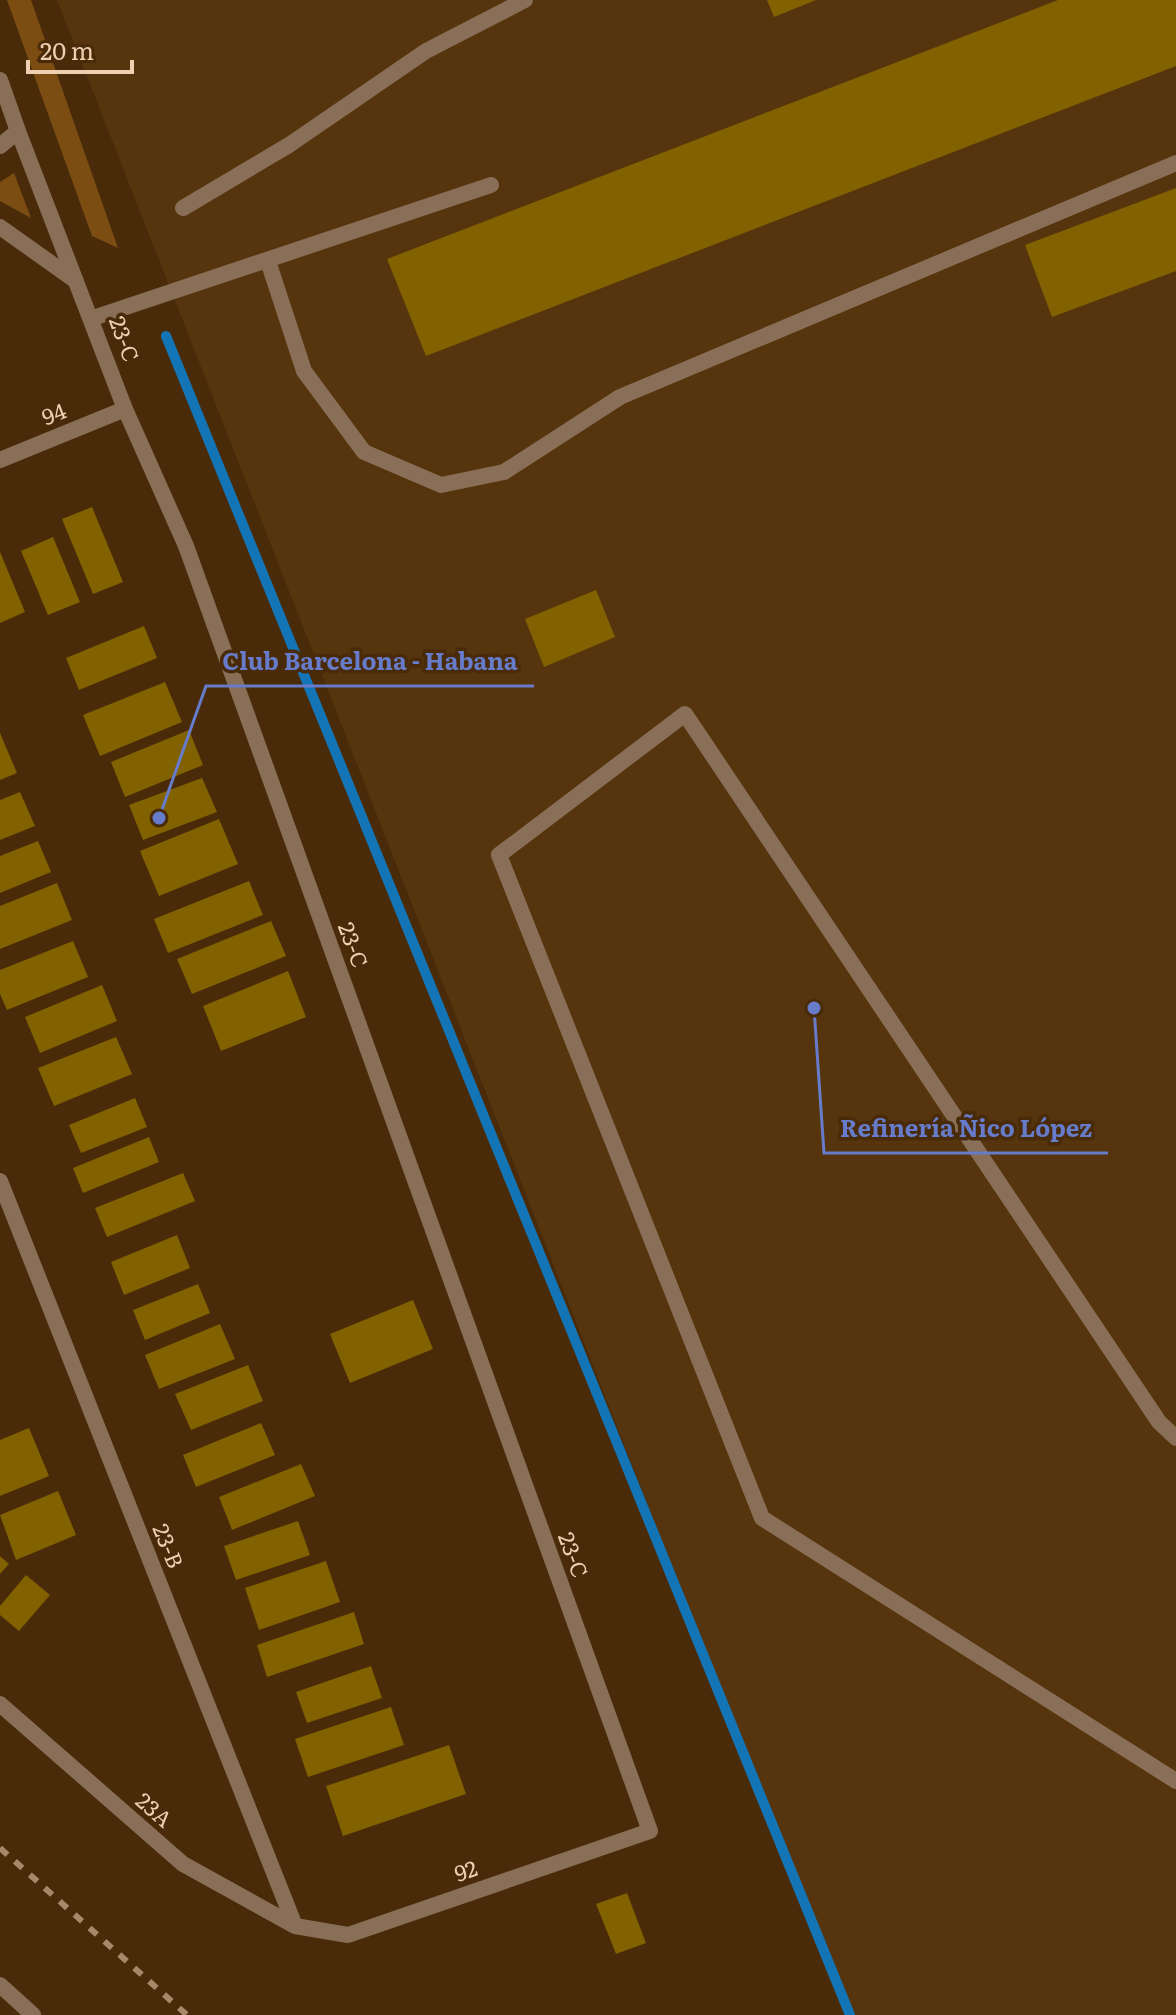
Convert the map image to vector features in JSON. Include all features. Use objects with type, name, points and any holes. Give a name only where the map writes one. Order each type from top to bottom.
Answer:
[{"type":"street","points":[[183,208],[289,145],[426,51],[525,0]]},
{"type":"street","name":"23-C","points":[[0,80],[93,318],[125,409],[186,546],[650,1831]]},
{"type":"street","points":[[0,146],[18,131]]},
{"type":"street","points":[[268,261],[304,371],[364,452],[441,485],[504,472],[620,397],[1176,163]]},
{"type":"street","points":[[93,318],[491,185]]},
{"type":"street","points":[[0,227],[77,282]]},
{"type":"street","name":"94","points":[[0,460],[125,409]]},
{"type":"street","points":[[1176,1438],[1159,1422],[685,714],[499,855],[762,1518],[1176,1781]]},
{"type":"street","name":"23-B","points":[[0,1181],[295,1926]]},
{"type":"street","name":"23A","points":[[0,1704],[183,1864],[295,1926]]},
{"type":"street","name":"92","points":[[295,1926],[348,1935],[650,1831]]},
{"type":"street","points":[[0,1985],[33,2015]]},
{"type":"shaded area","points":[[7,0],[31,0],[118,248],[92,236]]},
{"type":"shaded area","points":[[57,0],[1176,0],[1176,2015],[848,2015]]},
{"type":"shaded area","points":[[14,173],[31,218],[0,201],[0,182]]},
{"type":"building","points":[[767,0],[816,0],[774,17]]},
{"type":"building","points":[[1058,0],[1176,0],[1176,66],[426,356],[387,259]]},
{"type":"building","points":[[1176,188],[1176,271],[1052,317],[1025,245]]},
{"type":"building","points":[[92,507],[123,582],[93,594],[62,519]]},
{"type":"building","points":[[53,537],[80,602],[48,615],[21,551]]},
{"type":"building","points":[[0,552],[25,612],[0,623]]},
{"type":"building","points":[[596,590],[615,637],[544,667],[525,619]]},
{"type":"building","points":[[144,626],[157,658],[79,690],[66,658]]},
{"type":"building","points":[[165,682],[182,722],[100,756],[83,715]]},
{"type":"building","points":[[189,730],[203,765],[125,797],[111,762]]},
{"type":"building","points":[[0,733],[17,773],[0,780]]},
{"type":"building","points":[[202,778],[217,812],[143,840],[129,805]]},
{"type":"building","points":[[20,792],[35,826],[0,840],[0,800]]},
{"type":"building","points":[[219,819],[238,864],[159,896],[140,851]]},
{"type":"building","points":[[38,841],[51,872],[0,893],[0,856]]},
{"type":"building","points":[[249,881],[263,915],[168,953],[154,919]]},
{"type":"building","points":[[57,883],[72,920],[0,949],[0,906]]},
{"type":"building","points":[[271,921],[286,956],[192,994],[177,959]]},
{"type":"building","points":[[73,941],[88,977],[7,1010],[0,994],[0,970]]},
{"type":"building","points":[[288,971],[306,1017],[221,1051],[203,1006]]},
{"type":"building","points":[[102,985],[117,1021],[40,1053],[25,1017]]},
{"type":"building","points":[[116,1037],[132,1074],[54,1106],[38,1068]]},
{"type":"building","points":[[135,1098],[147,1127],[81,1153],[69,1125]]},
{"type":"building","points":[[149,1137],[159,1162],[83,1193],[73,1168]]},
{"type":"building","points":[[183,1173],[195,1201],[107,1237],[95,1208]]},
{"type":"building","points":[[177,1235],[190,1268],[124,1295],[111,1262]]},
{"type":"building","points":[[198,1284],[210,1313],[145,1340],[133,1310]]},
{"type":"building","points":[[413,1300],[433,1349],[350,1383],[330,1334]]},
{"type":"building","points":[[220,1324],[235,1359],[159,1389],[145,1355]]},
{"type":"building","points":[[248,1365],[263,1401],[191,1430],[175,1394]]},
{"type":"building","points":[[261,1423],[275,1455],[196,1487],[183,1455]]},
{"type":"building","points":[[29,1428],[49,1476],[0,1496],[0,1440]]},
{"type":"building","points":[[301,1464],[315,1496],[232,1530],[219,1497]]},
{"type":"building","points":[[58,1491],[76,1535],[16,1560],[0,1515]]},
{"type":"building","points":[[298,1521],[310,1555],[236,1580],[224,1546]]},
{"type":"building","points":[[0,1556],[9,1564],[0,1574]]},
{"type":"building","points":[[326,1561],[340,1602],[259,1630],[245,1588]]},
{"type":"building","points":[[26,1575],[50,1595],[19,1631],[0,1615],[0,1606]]},
{"type":"building","points":[[354,1612],[364,1644],[267,1677],[257,1645]]},
{"type":"building","points":[[371,1666],[382,1698],[307,1723],[296,1692]]},
{"type":"building","points":[[391,1707],[404,1745],[308,1777],[295,1739]]},
{"type":"building","points":[[449,1745],[466,1794],[343,1836],[326,1786]]},
{"type":"building","points":[[627,1893],[646,1943],[616,1954],[596,1904]]},
{"type":"waterway","points":[[166,336],[850,2015]]},
{"type":"railway","points":[[0,1848],[187,2015]]},
{"type":"place","name":"Club Barcelona - Habana","points":[[159,818]]},
{"type":"place","name":"Refinería Ñico López","points":[[814,1008]]}]
